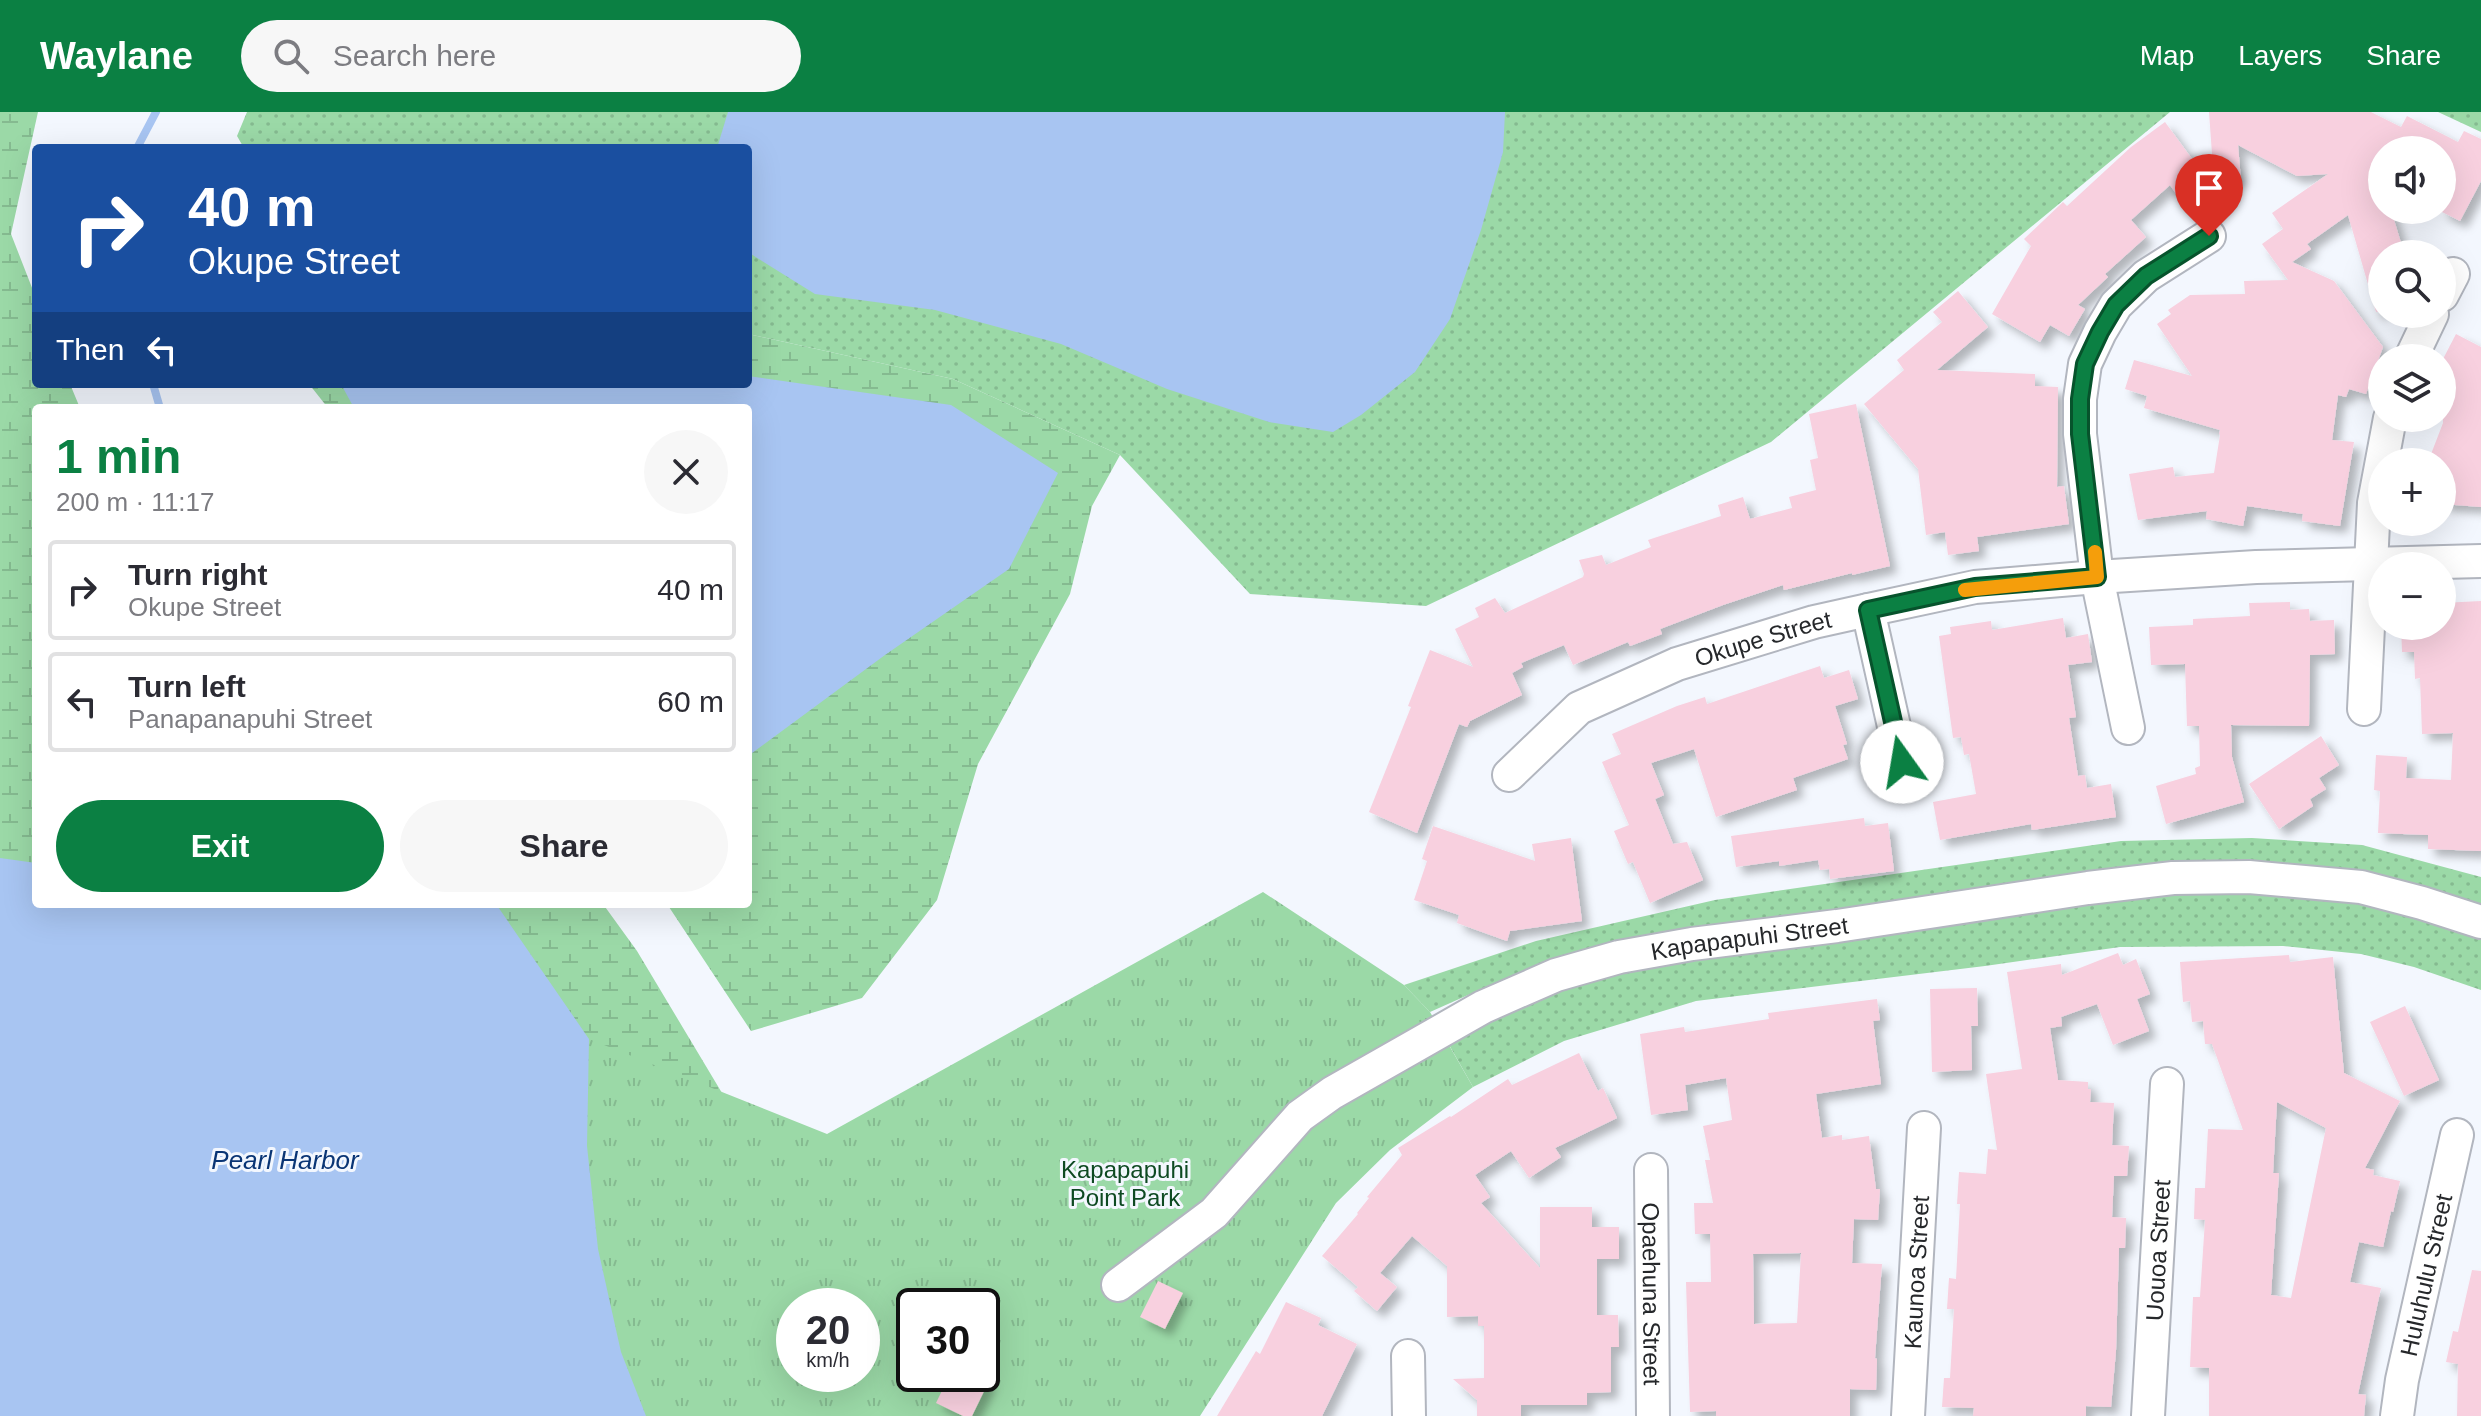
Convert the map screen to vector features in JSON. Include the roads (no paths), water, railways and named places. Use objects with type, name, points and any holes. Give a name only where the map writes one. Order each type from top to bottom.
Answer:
[{"type":"street","points":[[2128,728],[2097,577],[2080,434],[2080,399],[2085,364],[2116,305],[2146,276],[2209,236]]},
{"type":"street","points":[[2372,552],[2374,503],[2387,432]]},
{"type":"street","name":"Okupe Street","points":[[2456,562],[2481,561]]},
{"type":"street","name":"Okupe Street","points":[[1509,775],[1579,708],[1677,664],[1814,622],[1975,587],[2256,567],[2368,564]]},
{"type":"street","points":[[1868,610],[1902,762]]},
{"type":"street","points":[[2364,709],[2368,626]]},
{"type":"street","name":"Kapapapuhi Street","points":[[1118,1285],[1214,1213],[1300,1116],[1332,1093],[1483,1007],[1556,975],[1619,957],[1692,944],[2173,878],[2249,877],[2361,887],[2481,922]]},
{"type":"street","name":"Uouoa Street","points":[[2148,1416],[2167,1084]]},
{"type":"street","name":"Kaunoa Street","points":[[1908,1416],[1924,1128]]},
{"type":"street","name":"Huluhulu Street","points":[[2397,1416],[2402,1380],[2457,1135]]},
{"type":"street","name":"Opaehuna Street","points":[[1651,1170],[1653,1416]]},
{"type":"street","points":[[1408,1356],[1409,1416]]},
{"type":"water","points":[[728,112],[1505,112],[1503,152],[1481,230],[1450,319],[1415,372],[1361,415],[1333,432],[1269,422],[1167,389],[1061,344],[935,310],[815,294],[752,255],[752,144],[718,144]]},
{"type":"water","points":[[752,377],[951,405],[1058,473],[1009,569],[752,753],[752,404],[352,404],[343,388],[752,388]]},
{"type":"water","name":"Pearl Harbor","points":[[0,858],[32,862],[32,908],[499,908],[589,1039],[587,1146],[598,1249],[621,1352],[646,1416],[0,1416]]},
{"type":"waterway","points":[[139,144],[156,112]]},
{"type":"waterway","points":[[154,388],[159,404]]},
{"type":"park label","name":"Kapapapuhi Point Park","points":[[1125,1183]]}]
